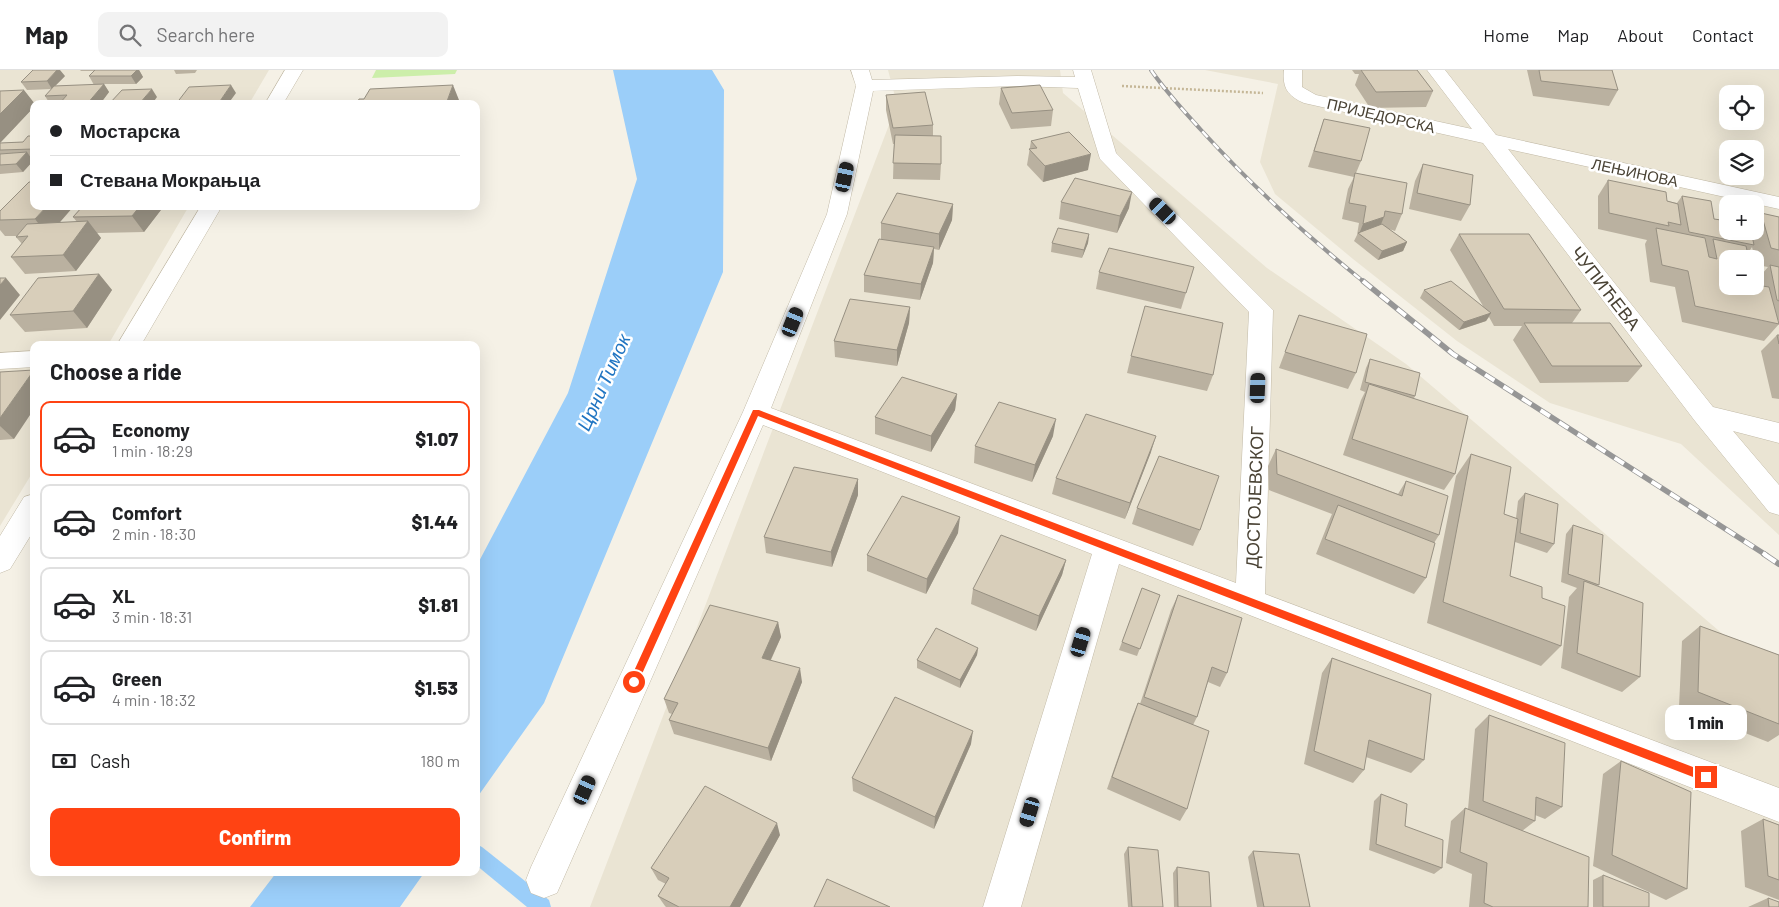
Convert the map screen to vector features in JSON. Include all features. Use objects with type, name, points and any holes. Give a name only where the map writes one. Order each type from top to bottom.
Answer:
[{"type":"street","points":[[276,100],[294,70]]},
{"type":"street","points":[[1293,70],[1291,84],[1298,94]]},
{"type":"street","name":"ЧУПИЋЕВА","points":[[1436,70],[1704,414],[1779,504]]},
{"type":"street","points":[[544,880],[756,412],[837,214],[862,78],[1016,81],[1084,77]]},
{"type":"street","name":"ДОСТОЈЕВСКОГ","points":[[1084,77],[1107,155],[1261,310],[1250,600]]},
{"type":"street","name":"ПРИЈЕДОРСКА","points":[[1298,94],[1310,99],[1491,140]]},
{"type":"street","name":"ЛЕЊИНОВА","points":[[1491,140],[1779,203]]},
{"type":"street","points":[[132,341],[210,210]]},
{"type":"street","points":[[0,361],[30,359]]},
{"type":"street","points":[[756,412],[1250,600],[1779,805]]},
{"type":"street","points":[[1704,414],[1779,433]]},
{"type":"street","points":[[0,561],[30,512]]},
{"type":"street","points":[[1002,907],[1109,547]]},
{"type":"path","points":[[1084,77],[1298,94]]},
{"type":"shaded area","points":[[0,70],[269,70],[251,100],[30,100],[30,210],[187,210],[110,341],[30,341],[30,477],[0,526]]},
{"type":"shaded area","points":[[888,70],[1060,70],[1063,93],[1267,268],[1406,364],[1779,682],[1779,907],[590,907],[897,104]]},
{"type":"shaded area","points":[[1205,70],[1779,70],[1779,535],[1681,444],[1550,403],[1457,341],[1353,259],[1275,194],[1260,162],[1278,84]]},
{"type":"green space","points":[[376,70],[457,70],[455,74],[372,78]]},
{"type":"water","name":"Црни Тимок","points":[[613,70],[712,70],[724,90],[723,272],[544,703],[480,793],[480,559],[568,393],[637,179]]},
{"type":"water","points":[[274,876],[422,876],[400,907],[250,907]]},
{"type":"building","points":[[33,70],[57,70],[47,81],[21,82]]},
{"type":"building","points":[[95,70],[137,70],[131,76],[89,76]]},
{"type":"building","points":[[1361,70],[1417,70],[1433,91],[1376,92]]},
{"type":"building","points":[[1539,70],[1612,70],[1618,90],[1541,81]]},
{"type":"building","points":[[104,84],[90,100],[63,100],[67,95],[45,96],[54,86]]},
{"type":"building","points":[[231,85],[221,100],[179,100],[189,87]]},
{"type":"building","points":[[453,85],[447,100],[359,100],[364,99],[370,89]]},
{"type":"building","points":[[1040,85],[1053,110],[1012,113],[1001,88]]},
{"type":"building","points":[[152,89],[142,100],[113,100],[122,90]]},
{"type":"building","points":[[24,90],[0,114],[0,91]]},
{"type":"building","points":[[925,92],[933,125],[893,128],[886,95]]},
{"type":"building","points":[[1324,119],[1370,128],[1361,161],[1314,151]]},
{"type":"building","points":[[1069,132],[1091,154],[1045,166],[1029,149],[1037,148],[1031,141]]},
{"type":"building","points":[[895,135],[941,136],[941,164],[893,163]]},
{"type":"building","points":[[30,136],[30,149],[0,150],[0,143],[23,142]]},
{"type":"building","points":[[27,152],[16,164],[0,165],[0,154]]},
{"type":"building","points":[[1423,164],[1473,175],[1470,205],[1417,193]]},
{"type":"building","points":[[1355,173],[1407,183],[1402,214],[1385,211],[1384,217],[1363,224],[1366,206],[1349,203]]},
{"type":"building","points":[[1075,178],[1132,192],[1120,216],[1061,202]]},
{"type":"building","points":[[1608,180],[1666,192],[1667,201],[1678,204],[1681,225],[1668,222],[1669,226],[1609,213]]},
{"type":"building","points":[[29,182],[30,210],[43,210],[35,219],[0,220],[0,211]]},
{"type":"building","points":[[897,193],[953,204],[939,234],[881,223]]},
{"type":"building","points":[[1682,196],[1711,201],[1714,219],[1719,220],[1719,238],[1689,232]]},
{"type":"building","points":[[79,210],[137,210],[132,216],[73,217]]},
{"type":"building","points":[[1764,214],[1779,217],[1779,250],[1771,248],[1764,224]]},
{"type":"building","points":[[88,221],[63,255],[11,257],[28,236],[16,237],[27,224]]},
{"type":"building","points":[[1382,224],[1407,242],[1382,251],[1358,233]]},
{"type":"building","points":[[1058,228],[1089,234],[1084,250],[1052,243]]},
{"type":"building","points":[[1656,228],[1705,238],[1709,257],[1717,259],[1713,239],[1746,246],[1747,250],[1719,250],[1719,295],[1764,295],[1764,286],[1769,287],[1779,324],[1695,306],[1688,271],[1662,265]]},
{"type":"building","points":[[1459,234],[1529,234],[1581,310],[1504,309]]},
{"type":"building","points":[[879,239],[934,247],[921,284],[864,275]]},
{"type":"building","points":[[1729,240],[1753,240],[1754,245]]},
{"type":"building","points":[[1109,248],[1194,267],[1186,293],[1099,272]]},
{"type":"building","points":[[1770,265],[1779,267],[1779,301],[1777,300]]},
{"type":"building","points":[[99,274],[73,311],[10,315],[38,278]]},
{"type":"building","points":[[0,278],[6,278],[0,285]]},
{"type":"building","points":[[1451,281],[1491,313],[1464,322],[1424,290]]},
{"type":"building","points":[[850,299],[910,307],[897,350],[834,341]]},
{"type":"building","points":[[1145,306],[1223,323],[1213,375],[1131,356]]},
{"type":"building","points":[[1299,315],[1367,334],[1356,373],[1285,352]]},
{"type":"building","points":[[1524,323],[1610,323],[1642,366],[1552,366]]},
{"type":"building","points":[[1370,359],[1420,373],[1415,396],[1365,382]]},
{"type":"building","points":[[30,370],[30,376],[0,418],[0,372]]},
{"type":"building","points":[[902,377],[957,394],[931,436],[875,417]]},
{"type":"building","points":[[1369,384],[1468,416],[1455,474],[1352,439]]},
{"type":"building","points":[[999,402],[1056,419],[1035,465],[975,446]]},
{"type":"building","points":[[1086,414],[1156,436],[1130,503],[1056,478]]},
{"type":"building","points":[[1276,449],[1402,496],[1406,481],[1448,496],[1439,535],[1277,474]]},
{"type":"building","points":[[1471,454],[1511,467],[1504,514],[1518,519],[1510,576],[1542,587],[1542,598],[1565,606],[1561,646],[1443,602]]},
{"type":"building","points":[[1159,456],[1219,476],[1200,530],[1137,508]]},
{"type":"building","points":[[794,467],[858,479],[831,552],[764,537]]},
{"type":"building","points":[[1525,493],[1558,504],[1554,544],[1520,533]]},
{"type":"building","points":[[902,496],[960,517],[927,579],[867,555]]},
{"type":"building","points":[[1338,505],[1435,543],[1426,578],[1325,539]]},
{"type":"building","points":[[1573,525],[1603,535],[1599,585],[1568,574]]},
{"type":"building","points":[[1001,535],[1066,560],[1039,616],[973,589]]},
{"type":"building","points":[[1584,581],[1643,603],[1640,677],[1577,653]]},
{"type":"building","points":[[1142,588],[1160,595],[1140,649],[1122,642]]},
{"type":"building","points":[[1178,595],[1242,618],[1227,673],[1212,667],[1197,717],[1144,697]]},
{"type":"building","points":[[710,605],[778,622],[762,658],[800,668],[768,748],[669,720],[678,703],[664,699]]},
{"type":"building","points":[[1700,626],[1779,655],[1779,724],[1698,692]]},
{"type":"building","points":[[936,628],[978,648],[960,680],[917,660]]},
{"type":"building","points":[[1332,658],[1431,694],[1424,760],[1369,740],[1364,770],[1314,751]]},
{"type":"building","points":[[895,697],[973,731],[935,817],[852,778]]},
{"type":"building","points":[[1138,703],[1209,731],[1187,809],[1112,777]]},
{"type":"building","points":[[1489,715],[1565,743],[1562,807],[1536,797],[1535,821],[1483,801]]},
{"type":"building","points":[[1621,761],[1691,792],[1687,889],[1612,855]]},
{"type":"building","points":[[705,786],[777,823],[730,907],[679,907],[658,896],[669,878],[651,868]]},
{"type":"building","points":[[1381,794],[1407,804],[1405,826],[1443,840],[1442,868],[1376,844]]},
{"type":"building","points":[[1465,808],[1589,857],[1588,907],[1493,907],[1484,903],[1487,863],[1460,852]]},
{"type":"building","points":[[1763,819],[1779,825],[1779,880],[1768,876]]},
{"type":"building","points":[[1128,847],[1158,850],[1163,907],[1132,907]]},
{"type":"building","points":[[1253,851],[1299,854],[1310,907],[1264,907]]},
{"type":"building","points":[[1177,867],[1209,872],[1211,907],[1178,907]]},
{"type":"building","points":[[1603,875],[1649,893],[1649,907],[1603,907]]},
{"type":"building","points":[[827,879],[890,907],[814,907]]},
{"type":"building","points":[[1768,898],[1779,902],[1779,907],[1769,907]]},
{"type":"waterway","points":[[480,856],[542,907]]},
{"type":"railway","points":[[1151,70],[1182,109],[1260,191],[1301,229],[1364,282]]},
{"type":"railway","points":[[1363,281],[1453,354],[1766,555]]},
{"type":"railway","points":[[1764,554],[1779,564]]},
{"type":"route","points":[[634,682],[756,412],[1268,607],[1706,777]]}]
